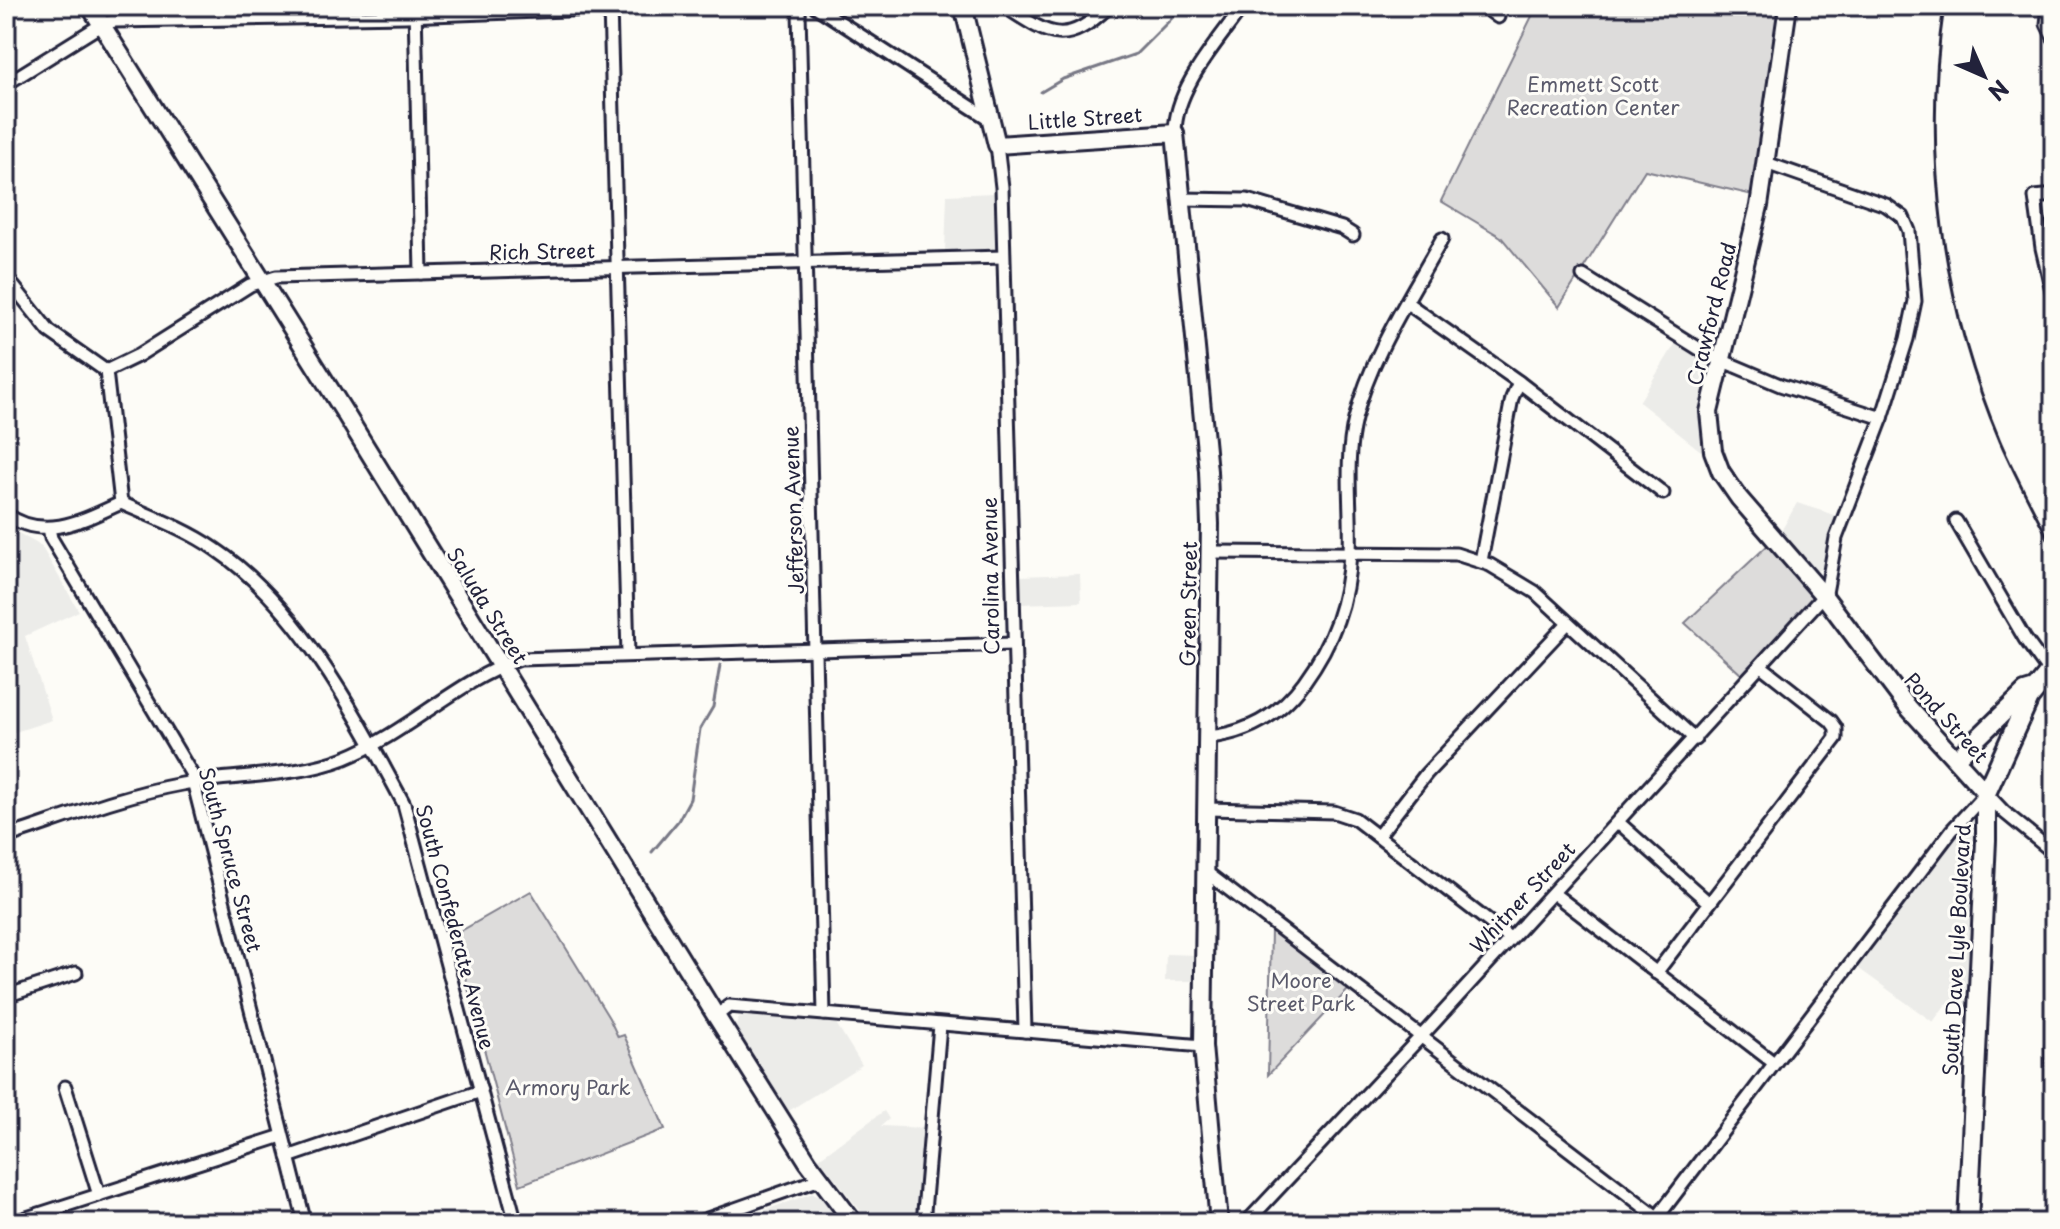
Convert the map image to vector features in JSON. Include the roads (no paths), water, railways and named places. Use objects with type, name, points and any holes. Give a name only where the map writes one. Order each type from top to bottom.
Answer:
[{"type":"main road","name":"South Dave Lyle Boulevard","points":[[1968,1223],[1968,1165],[1986,851],[1986,793],[2021,713],[2051,669]]},
{"type":"street","name":"Saluda Street","points":[[90,6],[716,1016],[820,1179],[854,1223]]},
{"type":"street","points":[[6,84],[101,24],[115,21],[293,12],[673,6]]},
{"type":"street","name":"Jefferson Avenue","points":[[797,6],[824,1014]]},
{"type":"street","points":[[815,6],[991,120]]},
{"type":"street","name":"Carolina Avenue","points":[[963,6],[997,145],[1002,187],[1025,1031]]},
{"type":"street","points":[[1004,6],[1044,31],[1058,34],[1083,26],[1109,6]]},
{"type":"street","name":"Green Street","points":[[1219,1223],[1203,1046],[1210,552],[1208,471],[1175,133],[1177,108],[1184,91],[1243,6]]},
{"type":"street","points":[[1483,6],[1498,17]]},
{"type":"street","name":"Crawford Road","points":[[1788,6],[1759,206],[1709,412],[1716,462],[1739,498],[1824,596]]},
{"type":"street","points":[[2049,6],[2047,24],[2054,38]]},
{"type":"street","points":[[610,8],[628,655]]},
{"type":"street","points":[[415,11],[421,273]]},
{"type":"street","name":"Little Street","points":[[997,145],[1175,133]]},
{"type":"street","points":[[1766,163],[1875,201],[1903,217],[1909,231],[1915,301],[1907,339],[1882,418],[1836,538],[1824,596]]},
{"type":"street","points":[[2054,195],[2035,197],[2042,248],[2054,299]]},
{"type":"street","points":[[1181,199],[1257,202],[1342,228],[1353,235]]},
{"type":"street","points":[[1208,737],[1264,721],[1280,708],[1318,662],[1335,631],[1345,598],[1350,551],[1352,431],[1365,383],[1442,239]]},
{"type":"street","name":"Rich Street","points":[[106,371],[139,355],[262,280],[279,277],[1003,257]]},
{"type":"street","points":[[1583,276],[1684,340],[1722,359],[1780,385],[1882,418]]},
{"type":"street","points":[[6,277],[49,331],[106,371],[121,503],[85,520],[49,528],[29,526],[6,514]]},
{"type":"street","points":[[1407,303],[1519,382],[1663,493]]},
{"type":"street","points":[[1481,561],[1512,398],[1519,382]]},
{"type":"street","name":"South Confederate Avenue","points":[[121,503],[182,529],[215,549],[267,592],[309,646],[372,745],[404,804],[516,1223]]},
{"type":"street","points":[[1956,521],[2033,654],[2051,669]]},
{"type":"street","name":"South Spruce Street","points":[[49,528],[51,538],[194,782],[288,1157]]},
{"type":"street","points":[[1210,552],[1438,552],[1481,561],[1521,582],[1695,739]]},
{"type":"street","name":"Whitner Street","points":[[1246,1223],[1421,1037],[1824,596]]},
{"type":"street","name":"Pond Street","points":[[1824,596],[1879,671],[1986,793],[2054,853]]},
{"type":"street","points":[[1378,836],[1426,774],[1568,623]]},
{"type":"street","points":[[6,837],[142,794],[194,782],[306,769],[337,761],[372,745],[500,666],[520,659],[1013,644]]},
{"type":"street","points":[[1656,973],[1836,738],[1836,728],[1831,721],[1761,666]]},
{"type":"street","points":[[1956,759],[2025,692],[2035,689]]},
{"type":"street","points":[[1206,872],[1658,1221],[1952,830],[1986,793]]},
{"type":"street","points":[[1207,809],[1334,812],[1355,819],[1510,938]]},
{"type":"street","points":[[1618,822],[1709,903]]},
{"type":"street","points":[[1553,893],[1774,1063]]},
{"type":"street","points":[[6,996],[76,973]]},
{"type":"street","points":[[716,1016],[729,1006],[1203,1046]]},
{"type":"street","points":[[923,1223],[940,1025]]},
{"type":"street","points":[[2052,1047],[2054,1092]]},
{"type":"street","points":[[65,1087],[99,1195]]},
{"type":"street","points":[[305,1223],[288,1157],[481,1091]]},
{"type":"street","points":[[11,1223],[282,1136]]},
{"type":"street","points":[[696,1223],[820,1179]]},
{"type":"waterway","points":[[1041,92],[1063,79],[1136,54],[1173,17],[1177,6]]},
{"type":"waterway","points":[[652,852],[678,821],[690,799],[700,729],[713,707],[720,665]]},
{"type":"railway","points":[[1944,6],[1935,117],[1942,227],[1951,282],[1980,389],[2000,441],[2054,550]]},
{"type":"park label","name":"Emmett Scott Recreation Center","points":[[1593,96]]},
{"type":"park label","name":"Moore Street Park","points":[[1301,992]]},
{"type":"park label","name":"Armory Park","points":[[568,1088]]}]
